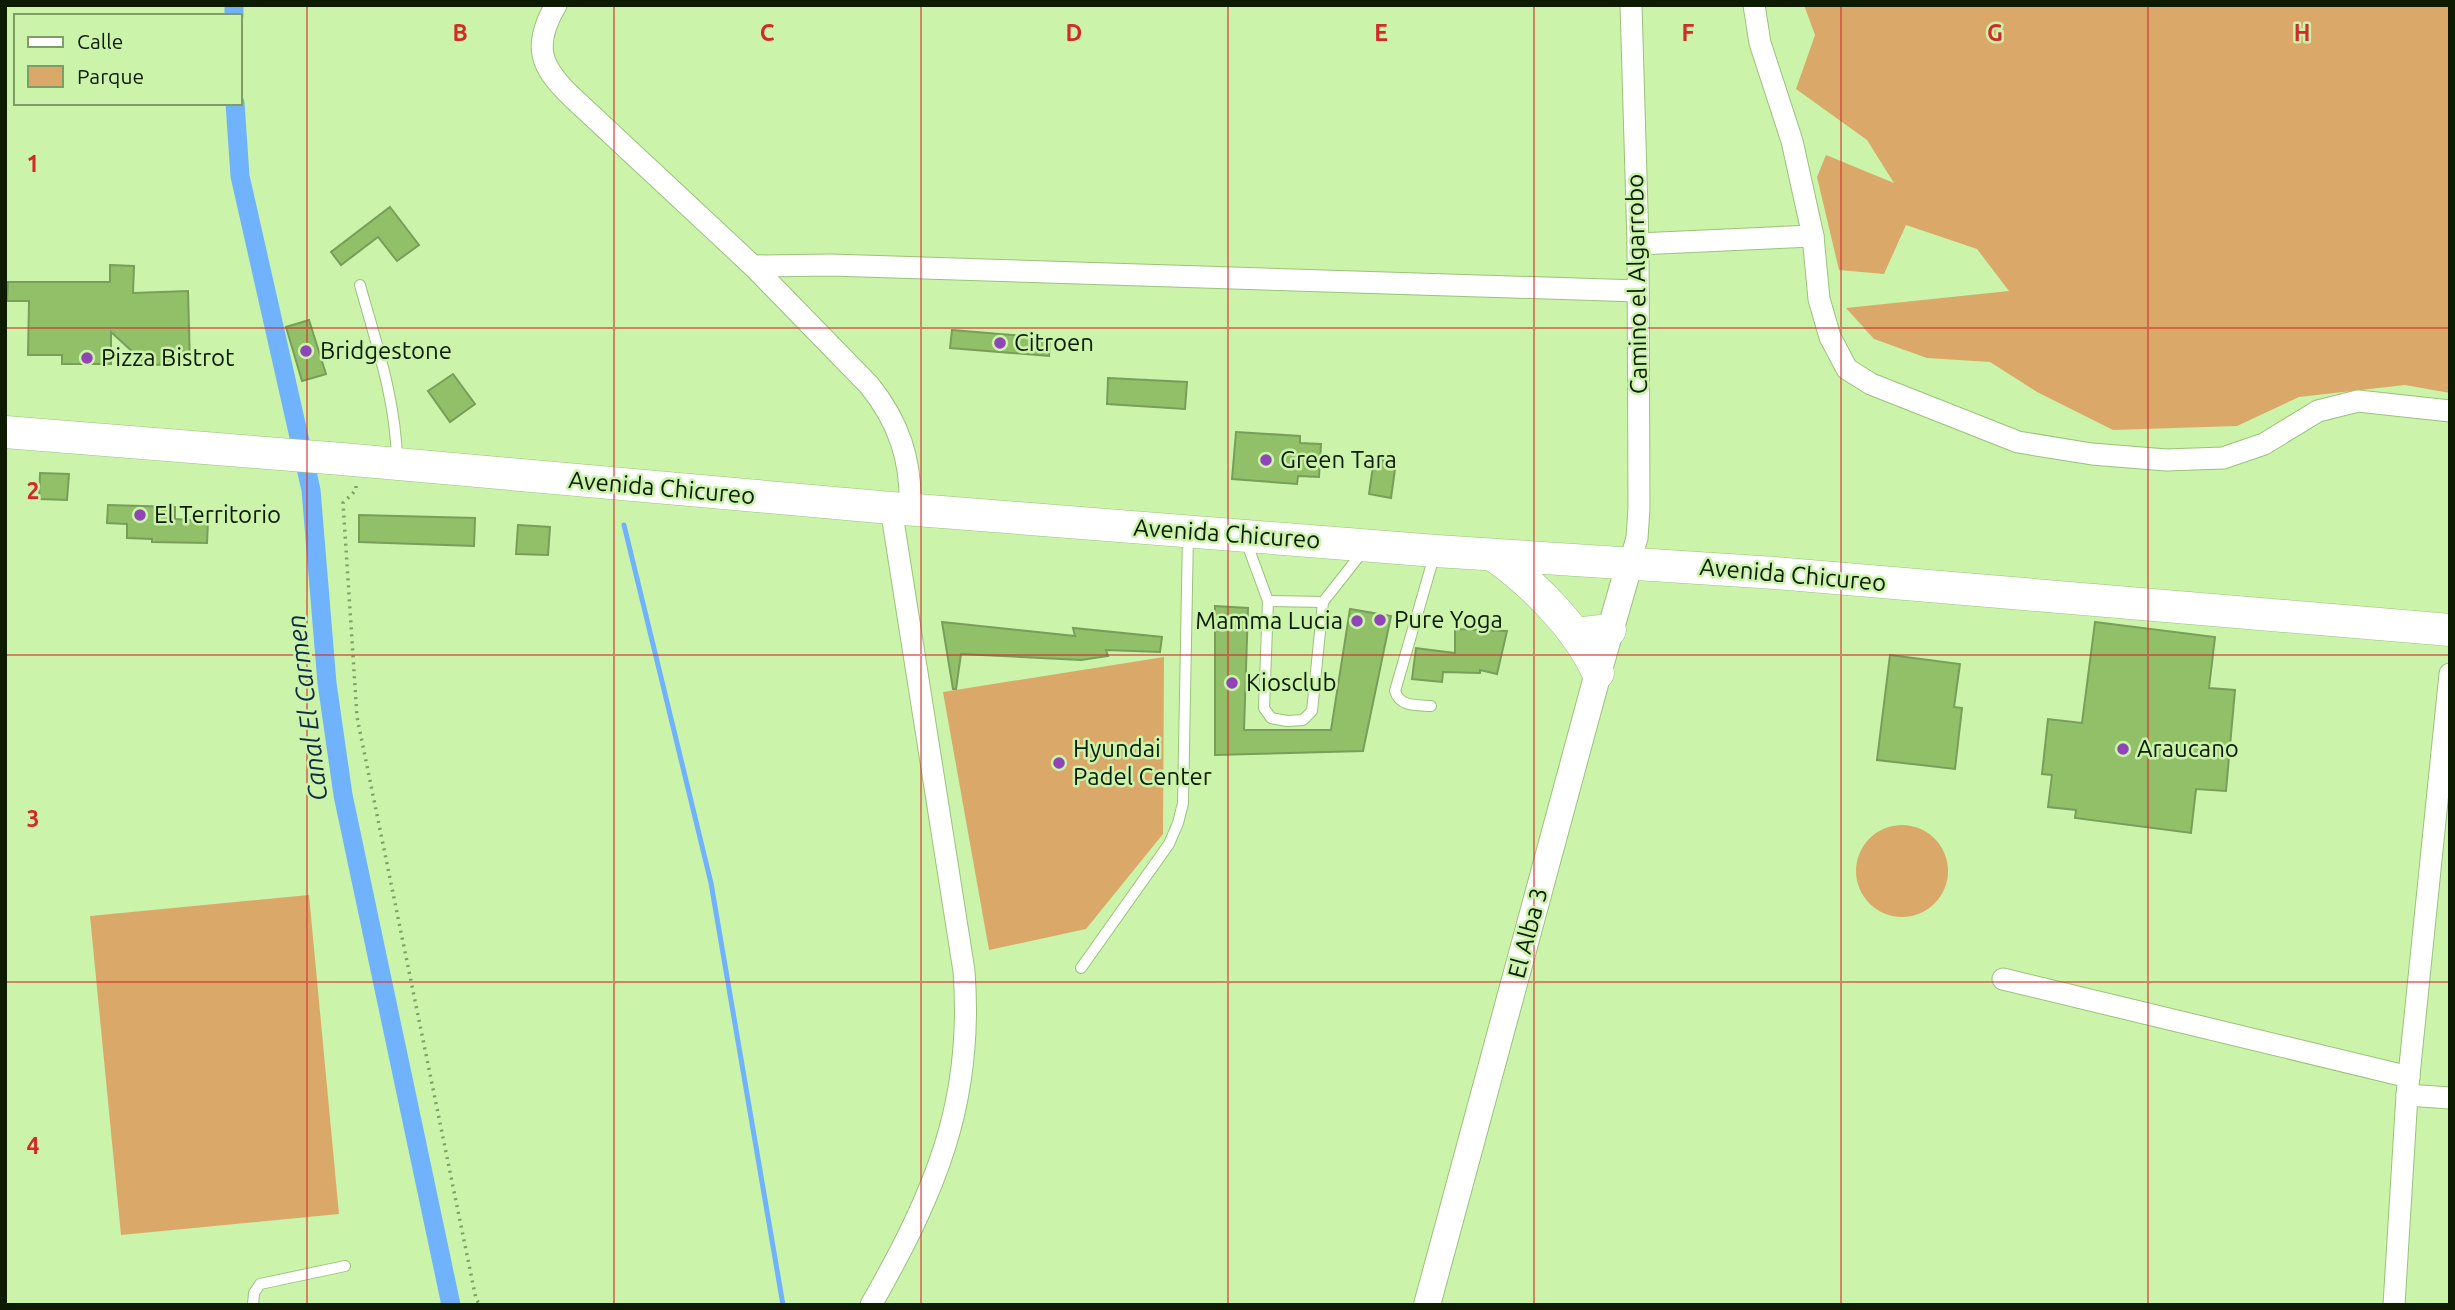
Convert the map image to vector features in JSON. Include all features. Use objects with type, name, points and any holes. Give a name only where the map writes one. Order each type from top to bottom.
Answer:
[{"type":"main road","name":"Avenida Chicureo","points":[[5,432],[351,459],[901,509],[1436,551],[1630,562],[2450,630]]},
{"type":"main road","points":[[1493,555],[1523,578],[1575,634],[1598,673]]},
{"type":"main road","points":[[1575,634],[1610,630]]},
{"type":"street","points":[[556,5],[547,22],[541,46],[545,65],[551,74],[753,266],[869,385],[894,421],[907,456],[910,473],[901,509],[964,971],[967,1020],[960,1092],[941,1160],[898,1258],[871,1305]]},
{"type":"street","name":"Camino el Algarrobo","points":[[1630,562],[1637,538],[1639,508],[1638,244],[1631,5]]},
{"type":"street","points":[[1754,5],[1760,43],[1792,141],[1813,236],[1819,299],[1830,337],[1847,369],[1871,384],[2018,442],[2091,454],[2166,460],[2223,458],[2264,444],[2318,411],[2358,401],[2450,411]]},
{"type":"street","points":[[1638,244],[1813,236]]},
{"type":"street","points":[[753,266],[831,265],[1638,291]]},
{"type":"street","name":"El Alba 3","points":[[1427,1305],[1630,562]]},
{"type":"street","points":[[2394,1305],[2408,1086],[2450,674]]},
{"type":"street","points":[[2003,979],[2450,1098]]},
{"type":"lane","points":[[360,285],[388,386],[396,433],[397,464]]},
{"type":"lane","points":[[1081,968],[1169,844],[1183,803],[1188,531]]},
{"type":"lane","points":[[1244,536],[1268,601],[1264,708],[1270,718],[1287,721],[1303,720],[1312,710],[1323,602],[1367,545]]},
{"type":"lane","points":[[1431,706],[1403,703],[1395,691],[1436,551]]},
{"type":"lane","points":[[1268,601],[1323,602]]},
{"type":"lane","points":[[253,1305],[254,1293],[260,1284],[345,1266]]},
{"type":"path","points":[[351,459],[356,490],[343,503],[357,717],[476,1299],[480,1305]]},
{"type":"green space","points":[[1804,5],[2450,5],[2450,393],[2405,385],[2299,397],[2237,426],[2113,430],[2037,392],[1990,362],[1927,358],[1874,339],[1846,308],[2009,291],[1977,249],[1906,225],[1884,274],[1839,270],[1817,177],[1826,155],[1894,183],[1867,140],[1796,89],[1815,35]]},
{"type":"green space","name":"Hyundai Padel Center","points":[[1164,657],[1163,834],[1086,929],[989,950],[943,692]]},
{"type":"green space","points":[[1902,825],[1920,828],[1935,838],[1945,853],[1948,871],[1945,889],[1935,904],[1920,914],[1902,917],[1884,914],[1869,904],[1859,889],[1856,871],[1859,853],[1869,838],[1884,828]]},
{"type":"green space","points":[[309,895],[339,1214],[121,1235],[90,916]]},
{"type":"building","points":[[390,207],[419,245],[397,261],[378,237],[341,265],[331,252]]},
{"type":"building","points":[[110,265],[134,266],[133,293],[188,291],[190,364],[147,365],[111,332],[111,364],[62,364],[62,355],[28,355],[29,301],[7,301],[8,282],[110,282]]},
{"type":"building","name":"Bridgestone","points":[[309,320],[326,374],[302,381],[286,327]]},
{"type":"building","name":"Citroen","points":[[952,330],[1050,338],[1049,356],[950,348]]},
{"type":"building","points":[[453,374],[475,404],[450,422],[428,391]]},
{"type":"building","points":[[1108,378],[1187,382],[1185,409],[1107,404]]},
{"type":"building","name":"Green Tara","points":[[1236,432],[1300,436],[1300,443],[1321,444],[1319,477],[1298,476],[1297,484],[1232,479]]},
{"type":"building","points":[[1374,459],[1396,462],[1391,498],[1369,494]]},
{"type":"building","points":[[40,473],[69,474],[67,500],[39,499]]},
{"type":"building","points":[[108,505],[175,507],[175,519],[208,521],[207,543],[152,542],[152,539],[127,538],[127,524],[107,523]]},
{"type":"building","points":[[359,515],[475,518],[474,546],[359,542]]},
{"type":"building","points":[[518,525],[550,527],[548,555],[516,554]]},
{"type":"building","points":[[1215,606],[1248,608],[1244,730],[1331,730],[1350,609],[1391,616],[1363,751],[1215,755]]},
{"type":"building","points":[[942,622],[1075,636],[1073,628],[1162,637],[1160,652],[1106,650],[1108,656],[1081,660],[961,654],[956,689],[953,689]]},
{"type":"building","name":"Araucano","points":[[2095,622],[2215,637],[2209,688],[2235,690],[2226,791],[2196,789],[2191,833],[2075,818],[2076,810],[2048,807],[2052,775],[2042,774],[2048,719],[2082,723]]},
{"type":"building","points":[[1455,629],[1507,631],[1497,674],[1480,670],[1480,673],[1443,672],[1442,682],[1412,679],[1416,648],[1455,653]]},
{"type":"building","points":[[1890,655],[1960,664],[1954,707],[1962,708],[1955,769],[1877,760]]},
{"type":"waterway","name":"Canal El Carmen","points":[[234,5],[234,14]]},
{"type":"waterway","name":"Canal El Carmen","points":[[235,105],[240,176],[311,490],[327,683],[343,795],[451,1305]]},
{"type":"waterway","points":[[624,525],[711,883],[783,1305]]},
{"type":"place","name":"Citroen","points":[[1000,343]]},
{"type":"place","name":"Bridgestone","points":[[306,351]]},
{"type":"place","name":"Pizza Bistrot","points":[[87,358]]},
{"type":"place","name":"Green Tara","points":[[1266,460]]},
{"type":"place","name":"El Territorio","points":[[140,515]]},
{"type":"place","name":"Pure Yoga","points":[[1380,620]]},
{"type":"place","name":"Mamma Lucia","points":[[1357,621]]},
{"type":"place","name":"Kiosclub","points":[[1232,683]]},
{"type":"place","name":"Araucano","points":[[2123,749]]},
{"type":"place","name":"Hyundai Padel Center","points":[[1059,763]]}]
